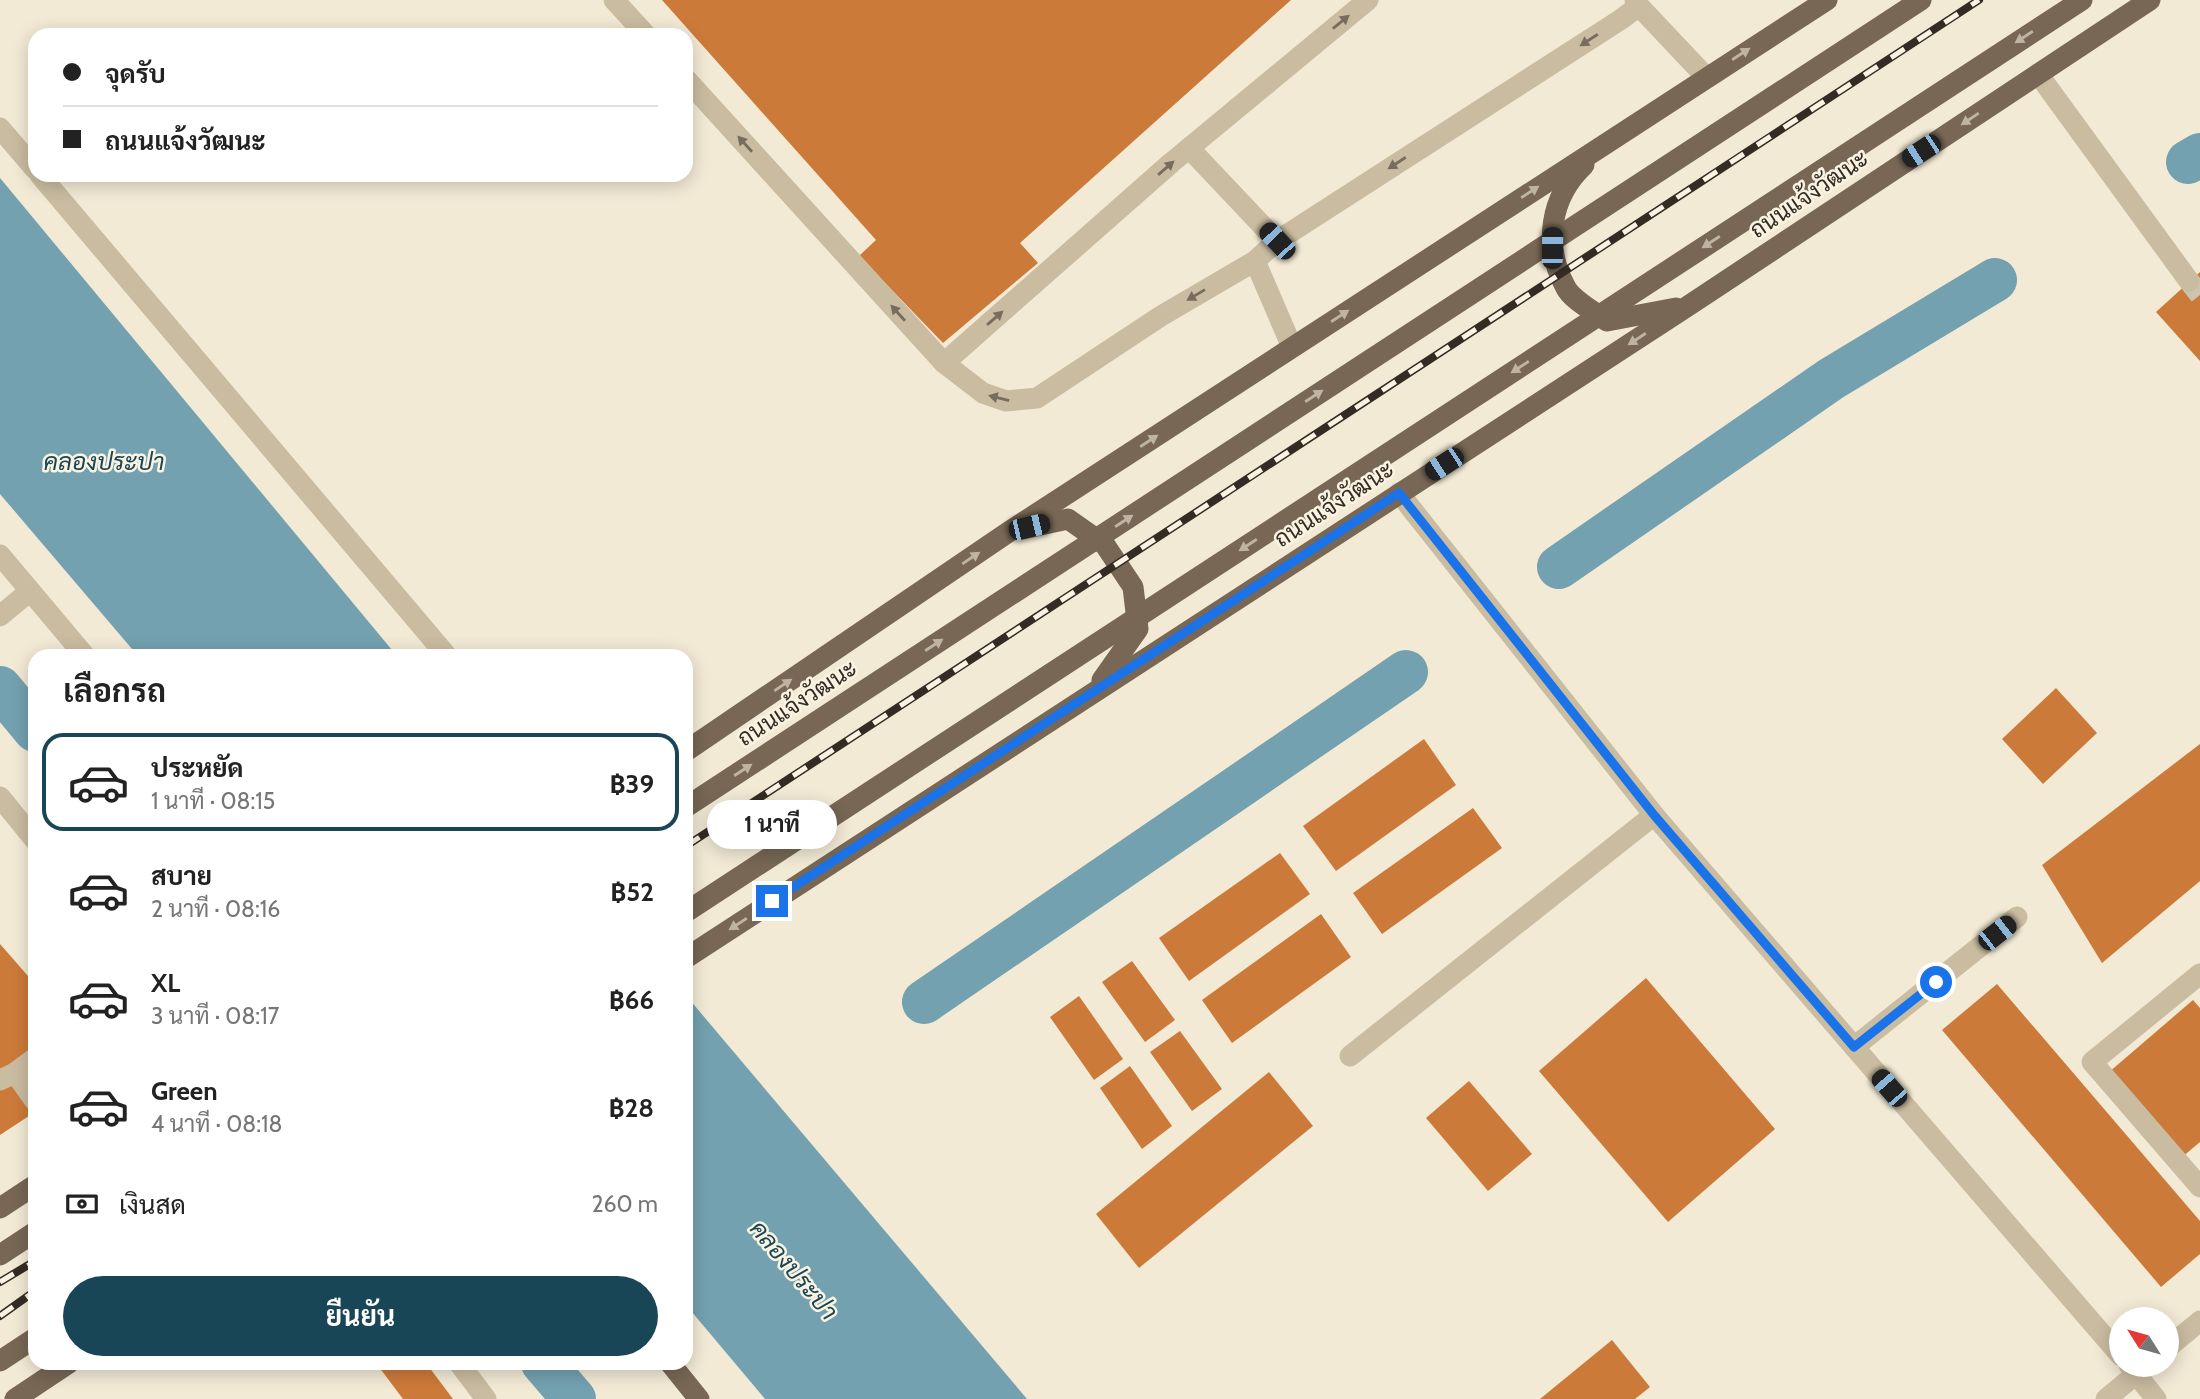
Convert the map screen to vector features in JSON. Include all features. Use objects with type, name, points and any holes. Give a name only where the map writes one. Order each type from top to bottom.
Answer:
[{"type":"main road","name":"ถนนแจ้งวัฒนะ","points":[[693,746],[1010,531],[1827,0]]},
{"type":"main road","name":"ถนนแจ้งวัฒนะ","points":[[693,802],[1921,0]]},
{"type":"main road","name":"ถนนแจ้งวัฒนะ","points":[[693,907],[2081,0]]},
{"type":"main road","name":"ถนนแจ้งวัฒนะ","points":[[693,953],[1688,306],[2150,0]]},
{"type":"main road","points":[[1614,137],[1567,181],[1553,213],[1552,248],[1565,289],[1607,321],[1688,306]]},
{"type":"main road","points":[[1010,531],[1068,519],[1105,545],[1133,587],[1138,629],[1095,690]]},
{"type":"main road","points":[[0,1208],[28,1190]]},
{"type":"main road","points":[[0,1255],[28,1237]]},
{"type":"main road","points":[[0,1361],[28,1343]]},
{"type":"main road","points":[[15,1399],[58,1370]]},
{"type":"main road","points":[[676,1370],[699,1399]]},
{"type":"street","points":[[614,0],[640,28]]},
{"type":"street","points":[[944,363],[1189,148],[1368,0]]},
{"type":"street","points":[[693,87],[944,363],[983,393],[1006,401],[1037,398],[1161,316],[1255,261],[1277,241],[1637,3],[1706,77]]},
{"type":"street","points":[[2038,74],[2189,281]]},
{"type":"street","points":[[0,128],[28,161]]},
{"type":"street","points":[[1189,148],[1277,241]]},
{"type":"street","points":[[46,182],[441,649]]},
{"type":"street","points":[[1255,261],[1292,347]]},
{"type":"street","points":[[1399,493],[1654,815],[2109,1342]]},
{"type":"street","points":[[0,555],[79,649]]},
{"type":"street","points":[[0,616],[30,590]]},
{"type":"street","points":[[0,797],[28,831]]},
{"type":"street","points":[[1350,1056],[1654,815]]},
{"type":"street","points":[[1854,1047],[2017,917]]},
{"type":"street","points":[[2200,974],[2092,1062],[2200,1187]]},
{"type":"street","points":[[28,1063],[7,1077],[28,1095]]},
{"type":"street","points":[[2179,1338],[2200,1321]]},
{"type":"street","points":[[464,1370],[486,1399]]},
{"type":"street","points":[[2106,1399],[2128,1377]]},
{"type":"street","points":[[2143,1377],[2156,1399]]},
{"type":"water","name":"คลองประปา","points":[[0,178],[391,649],[132,649],[0,494]]},
{"type":"water","points":[[693,1004],[1027,1399],[765,1399],[693,1313]]},
{"type":"building","points":[[662,0],[1291,0],[1020,243],[1038,263],[943,343],[859,256],[876,240],[693,35],[693,28],[687,28]]},
{"type":"building","points":[[2200,272],[2200,361],[2156,312]]},
{"type":"building","points":[[2056,688],[2097,733],[2043,784],[2002,739]]},
{"type":"building","points":[[1424,739],[1456,785],[1336,871],[1303,826]]},
{"type":"building","points":[[2200,744],[2200,881],[2102,963],[2042,865]]},
{"type":"building","points":[[1473,808],[1502,848],[1382,934],[1353,893]]},
{"type":"building","points":[[1280,853],[1310,894],[1189,981],[1159,938]]},
{"type":"building","points":[[1321,914],[1351,957],[1232,1043],[1202,1000]]},
{"type":"building","points":[[0,944],[28,976],[28,1117],[0,1135]]},
{"type":"building","points":[[1132,961],[1175,1020],[1145,1042],[1102,982]]},
{"type":"building","points":[[1646,978],[1775,1129],[1668,1222],[1539,1071]]},
{"type":"building","points":[[1997,984],[2200,1221],[2200,1254],[2161,1287],[1942,1030]]},
{"type":"building","points":[[1079,996],[1123,1059],[1094,1080],[1050,1017]]},
{"type":"building","points":[[2193,1000],[2200,1008],[2200,1142],[2181,1158],[2108,1073]]},
{"type":"building","points":[[1180,1031],[1222,1089],[1192,1111],[1150,1052]]},
{"type":"building","points":[[1130,1066],[1172,1126],[1142,1149],[1100,1088]]},
{"type":"building","points":[[1269,1072],[1313,1126],[1139,1268],[1096,1214]]},
{"type":"building","points":[[1469,1081],[1532,1154],[1488,1191],[1426,1118]]},
{"type":"building","points":[[1612,1340],[1650,1387],[1635,1399],[1540,1399]]},
{"type":"building","points":[[381,1370],[431,1370],[453,1399],[403,1399]]},
{"type":"waterway","points":[[2188,162],[2200,155]]},
{"type":"waterway","points":[[1559,567],[1831,379],[1995,280]]},
{"type":"waterway","points":[[924,1002],[1406,672]]},
{"type":"waterway","points":[[0,688],[28,722]]},
{"type":"waterway","points":[[549,1370],[574,1399]]},
{"type":"tunnel","points":[[2189,281],[2200,295]]},
{"type":"railway","points":[[693,841],[1979,0]]},
{"type":"railway","points":[[0,1282],[28,1265]]},
{"type":"railway","points":[[0,1316],[28,1296]]},
{"type":"route","points":[[772,901],[1399,493],[1654,815],[1854,1047],[1936,982]]}]
